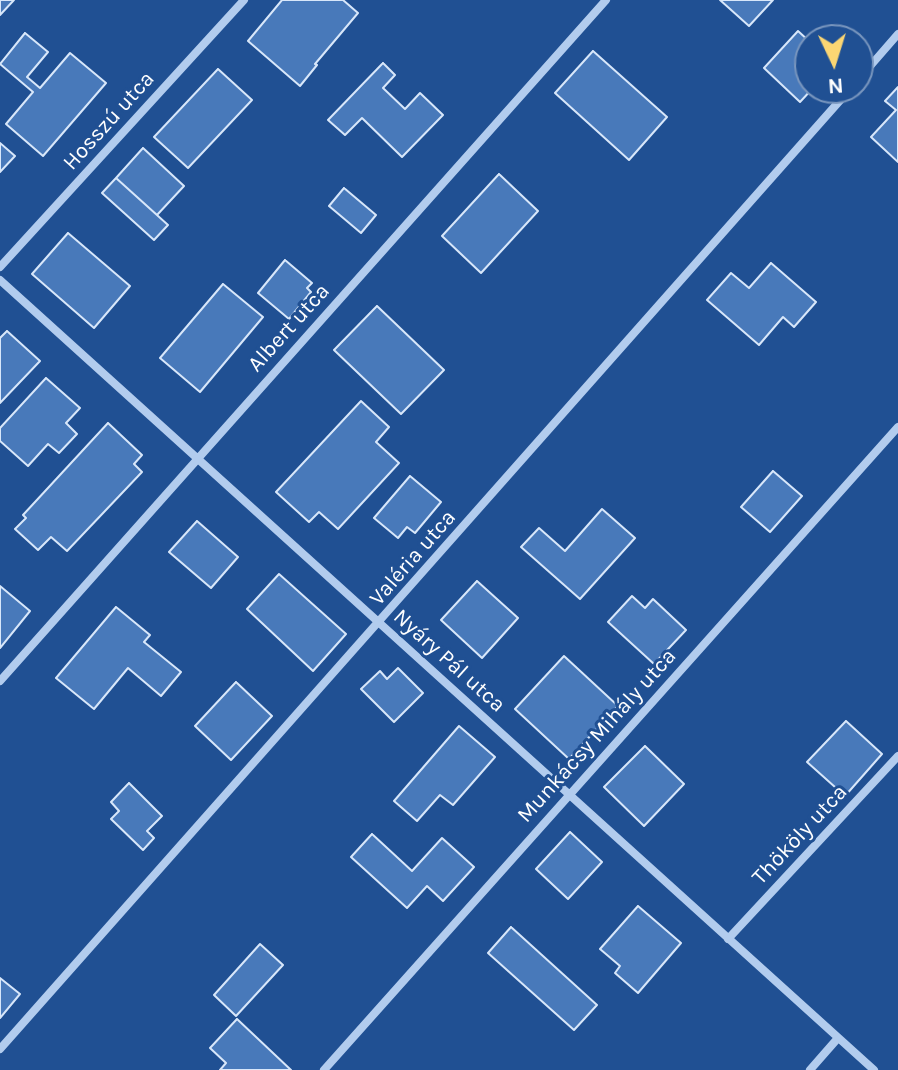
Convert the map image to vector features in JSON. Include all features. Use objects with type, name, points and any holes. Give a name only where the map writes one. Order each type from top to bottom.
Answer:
[{"type":"street","name":"Hosszú utca","points":[[0,267],[244,0]]},
{"type":"street","name":"Albert utca","points":[[0,681],[606,0]]},
{"type":"street","points":[[874,62],[898,34]]},
{"type":"street","name":"Valéria utca","points":[[0,1049],[837,104]]},
{"type":"street","name":"Nyáry Pál utca","points":[[0,280],[874,1070]]},
{"type":"street","name":"Munkácsy Mihály utca","points":[[324,1070],[898,427]]},
{"type":"street","name":"Thököly utca","points":[[728,939],[898,756]]},
{"type":"street","points":[[810,1070],[838,1038]]},
{"type":"building","points":[[0,0],[14,0],[0,15]]},
{"type":"building","points":[[282,0],[343,0],[358,13],[300,86],[248,41]]},
{"type":"building","points":[[720,0],[773,0],[749,26]]},
{"type":"building","points":[[25,33],[48,52],[27,77],[40,88],[70,53],[106,83],[43,156],[6,124],[33,92],[0,64]]},
{"type":"building","points":[[794,35],[794,96],[764,68]]},
{"type":"building","points":[[593,51],[667,117],[629,160],[555,93]]},
{"type":"building","points":[[383,63],[395,75],[383,88],[405,109],[420,93],[443,115],[402,157],[362,118],[345,135],[328,120]]},
{"type":"building","points":[[218,69],[252,100],[188,168],[154,137]]},
{"type":"building","points":[[898,87],[898,162],[871,137],[896,110],[885,101]]},
{"type":"building","points":[[0,143],[15,156],[0,172]]},
{"type":"building","points":[[143,148],[184,186],[157,215],[116,178]]},
{"type":"building","points":[[499,174],[538,211],[481,273],[442,236]]},
{"type":"building","points":[[116,178],[168,225],[154,240],[102,193]]},
{"type":"building","points":[[344,188],[376,215],[361,233],[329,206]]},
{"type":"building","points":[[68,233],[130,286],[94,328],[32,274]]},
{"type":"building","points":[[285,260],[312,283],[307,288],[311,292],[289,319],[258,293]]},
{"type":"building","points":[[771,263],[816,302],[794,327],[783,317],[759,345],[707,300],[731,273],[749,288]]},
{"type":"building","points":[[223,284],[263,317],[200,392],[160,358]]},
{"type":"building","points":[[377,306],[444,370],[401,414],[334,350]]},
{"type":"building","points":[[7,331],[40,361],[0,403],[0,338]]},
{"type":"building","points":[[46,378],[80,408],[66,423],[77,434],[59,453],[48,444],[28,466],[0,441],[0,428]]},
{"type":"building","points":[[361,401],[389,427],[376,442],[399,463],[338,529],[319,512],[309,522],[276,492]]},
{"type":"building","points":[[108,423],[142,455],[134,464],[142,472],[67,551],[51,537],[38,550],[15,529],[26,518],[23,515]]},
{"type":"building","points":[[773,471],[802,496],[770,532],[741,507]]},
{"type":"building","points":[[410,476],[441,502],[415,533],[407,527],[398,538],[374,518]]},
{"type":"building","points":[[602,509],[635,538],[580,599],[521,547],[539,528],[565,551]]},
{"type":"building","points":[[197,521],[238,557],[211,588],[169,552]]},
{"type":"building","points":[[279,574],[346,634],[313,671],[247,609]]},
{"type":"building","points":[[477,581],[518,618],[482,658],[441,620]]},
{"type":"building","points":[[0,586],[30,611],[0,648]]},
{"type":"building","points":[[632,596],[645,608],[653,599],[686,630],[654,664],[608,622]]},
{"type":"building","points":[[116,607],[150,635],[144,642],[181,672],[161,696],[128,668],[94,709],[56,678]]},
{"type":"building","points":[[564,656],[618,706],[569,759],[515,709]]},
{"type":"building","points":[[398,668],[423,693],[394,722],[361,689],[380,671],[387,679]]},
{"type":"building","points":[[236,682],[272,716],[231,760],[195,726]]},
{"type":"building","points":[[846,721],[882,754],[845,796],[807,762]]},
{"type":"building","points":[[459,726],[495,757],[453,805],[440,795],[417,821],[394,801]]},
{"type":"building","points":[[645,746],[684,784],[644,826],[604,787]]},
{"type":"building","points":[[129,783],[162,816],[147,831],[154,838],[143,850],[111,819],[119,811],[111,802]]},
{"type":"building","points":[[570,832],[602,862],[568,899],[536,869]]},
{"type":"building","points":[[372,834],[412,871],[442,838],[474,867],[443,901],[427,886],[407,908],[351,857]]},
{"type":"building","points":[[638,906],[681,943],[638,993],[615,973],[620,966],[600,949]]},
{"type":"building","points":[[511,927],[597,1005],[574,1030],[488,953]]},
{"type":"building","points":[[260,944],[283,965],[236,1016],[214,995]]},
{"type":"building","points":[[0,978],[20,994],[0,1018]]},
{"type":"building","points":[[237,1019],[291,1070],[220,1070],[226,1063],[210,1048]]}]
